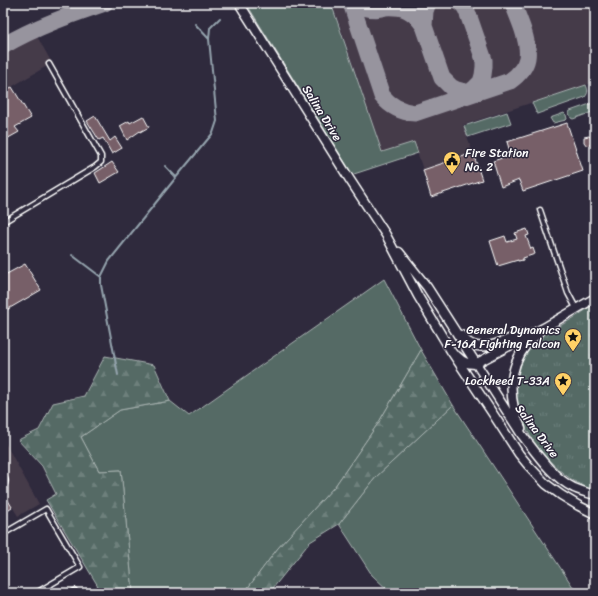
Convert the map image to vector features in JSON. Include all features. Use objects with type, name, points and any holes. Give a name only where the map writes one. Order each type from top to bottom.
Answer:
[{"type":"street","name":"Salina Drive","points":[[239,3],[386,235],[427,287],[475,364],[528,443],[556,475],[573,487],[595,495]]},
{"type":"street","name":"Salina Drive","points":[[386,235],[418,296],[452,352],[519,454],[546,484],[579,506],[595,514]]},
{"type":"street","points":[[452,352],[468,364],[475,364],[595,298]]},
{"type":"street","name":"Salina Drive","points":[[451,325],[468,343],[480,347],[491,346],[546,326]]},
{"type":"street","points":[[528,443],[519,424],[513,406],[511,379],[513,369],[521,352],[546,326]]},
{"type":"street","name":"Salina Drive","points":[[475,364],[474,370],[478,391]]},
{"type":"lane","points":[[3,222],[101,162],[101,156],[49,64]]},
{"type":"lane","points":[[540,210],[568,293],[576,308]]},
{"type":"lane","points":[[3,475],[6,480],[3,486]]},
{"type":"lane","points":[[580,490],[595,500]]},
{"type":"lane","points":[[3,534],[46,509],[80,567],[36,593]]},
{"type":"shaded area","points":[[332,3],[595,3],[595,82],[463,125],[473,153],[423,170],[414,142],[382,152]]},
{"type":"shaded area","points":[[30,24],[52,63],[3,92],[3,37]]},
{"type":"shaded area","points":[[3,439],[39,504],[18,516],[3,492]]},
{"type":"green space","points":[[246,3],[331,3],[382,152],[414,142],[418,153],[354,174],[351,172]]},
{"type":"green space","points":[[586,85],[588,91],[585,97],[537,114],[532,103]]},
{"type":"green space","points":[[593,103],[595,111],[573,119],[571,118],[569,113],[570,111]]},
{"type":"green space","points":[[507,112],[511,123],[468,137],[464,126]]},
{"type":"green space","points":[[564,113],[566,115],[566,120],[553,123],[550,118]]},
{"type":"green space","points":[[384,279],[421,350],[379,422],[335,486],[278,548],[244,593],[133,593],[121,470],[99,471],[81,437],[120,410],[170,401],[189,416]]},
{"type":"green space","points":[[595,303],[595,492],[589,490],[563,473],[543,453],[526,429],[520,416],[514,389],[520,363],[529,347],[543,335],[577,316]]},
{"type":"green space","points":[[421,350],[453,405],[376,477],[339,524],[310,542],[269,593],[244,593],[278,548],[335,486],[379,422]]},
{"type":"green space","points":[[105,356],[154,365],[170,401],[120,410],[81,437],[99,471],[121,470],[133,593],[87,593],[98,586],[46,500],[56,494],[42,466],[18,440],[39,430],[53,403],[84,396]]},
{"type":"green space","points":[[453,405],[577,593],[391,593],[372,575],[339,524],[376,477]]},
{"type":"water","points":[[595,373],[595,396],[590,384]]},
{"type":"building","points":[[12,87],[31,118],[15,127],[19,132],[3,141],[3,92]]},
{"type":"building","points":[[95,116],[110,141],[115,137],[122,148],[112,154],[103,138],[99,140],[87,121]]},
{"type":"building","points":[[143,116],[149,127],[127,140],[120,126],[129,121],[130,123]]},
{"type":"building","points":[[567,123],[583,171],[523,191],[519,180],[501,187],[493,161],[511,155],[507,142]]},
{"type":"building","points":[[589,136],[593,139],[592,144],[587,146],[584,142],[584,137]]},
{"type":"building","name":"Fire Station No. 2","points":[[473,153],[482,180],[431,197],[423,170]]},
{"type":"building","points":[[112,162],[119,172],[100,183],[95,173]]},
{"type":"building","points":[[527,229],[529,235],[526,236],[531,249],[533,248],[535,254],[523,258],[523,260],[498,266],[490,241],[505,236],[507,242],[517,239],[515,233]]},
{"type":"building","points":[[25,264],[41,290],[3,312],[3,276]]},
{"type":"building","points":[[3,492],[12,507],[3,513]]},
{"type":"waterway","points":[[118,375],[101,285],[101,277],[109,261],[213,133],[217,121],[209,39],[210,28],[220,18]]},
{"type":"waterway","points":[[195,24],[209,39]]},
{"type":"waterway","points":[[165,166],[176,177]]},
{"type":"waterway","points":[[72,255],[101,277]]},
{"type":"taxiway","points":[[3,46],[40,27],[105,3]]},
{"type":"taxiway","points":[[351,3],[382,96],[397,108],[415,113],[510,81],[522,70],[528,52],[523,30],[513,3]]},
{"type":"taxiway","points":[[357,3],[372,9],[396,4]]},
{"type":"taxiway","points":[[428,3],[425,11],[424,26],[442,78],[451,87],[457,90],[475,92]]},
{"type":"taxiway","points":[[461,3],[465,7],[468,14],[484,60],[481,82],[467,95]]},
{"type":"taxiway","points":[[385,7],[398,7],[408,10],[416,16],[424,26]]},
{"type":"place","name":"Fire Station No. 2","points":[[452,175]]},
{"type":"place","name":"General Dynamics F-16A Fighting Falcon","points":[[573,352]]},
{"type":"place","name":"Lockheed T-33A","points":[[563,396]]}]
